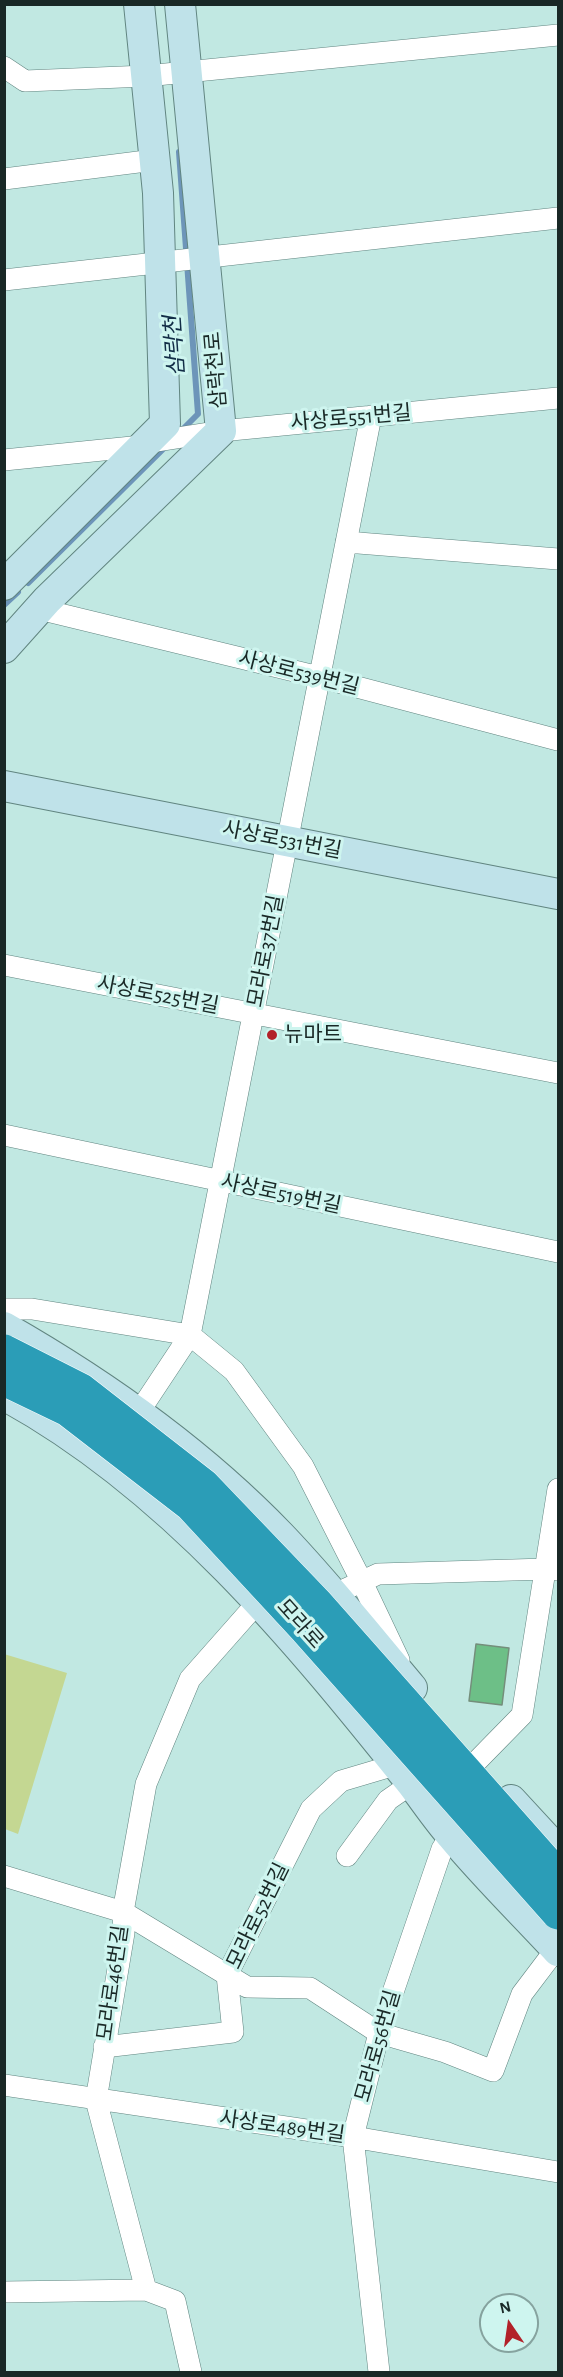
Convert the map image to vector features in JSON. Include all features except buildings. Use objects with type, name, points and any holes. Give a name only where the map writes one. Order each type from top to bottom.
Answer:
[{"type":"highway","name":"모라로","points":[[4,1351],[81,1390],[203,1485],[317,1604],[558,1876]]},
{"type":"highway","name":"모라로","points":[[4,1379],[68,1410],[191,1505],[304,1627],[558,1913]]},
{"type":"street","name":"삼락천로","points":[[4,648],[39,609],[220,431],[203,257],[170,74],[139,4]]},
{"type":"street","name":"삼락천로","points":[[4,585],[165,424],[167,260],[154,160],[180,4]]},
{"type":"street","points":[[4,67],[25,81],[170,74],[558,35]]},
{"type":"street","points":[[4,179],[154,160]]},
{"type":"street","points":[[4,280],[558,218]]},
{"type":"street","name":"사상로551번길","points":[[4,460],[143,445],[220,431],[558,398]]},
{"type":"street","name":"모라로37번길","points":[[103,1461],[139,1413],[190,1335],[371,417]]},
{"type":"street","points":[[346,542],[558,559]]},
{"type":"street","name":"사상로539번길","points":[[39,609],[319,677],[558,740]]},
{"type":"street","name":"사상로531번길","points":[[4,786],[558,894]]},
{"type":"street","name":"사상로525번길","points":[[4,965],[558,1073]]},
{"type":"street","name":"사상로519번길","points":[[4,1135],[558,1252]]},
{"type":"street","points":[[4,1309],[32,1309],[190,1335],[234,1371],[303,1466],[412,1687]]},
{"type":"street","points":[[4,1326],[39,1346],[175,1440],[279,1534],[334,1594],[476,1762],[558,1851]]},
{"type":"street","name":"모라로","points":[[4,1395],[36,1413],[103,1461],[153,1500],[211,1554],[308,1658],[451,1835],[557,1950]]},
{"type":"street","points":[[476,1762],[522,1715],[552,1569],[558,1489]]},
{"type":"street","points":[[334,1594],[378,1574],[552,1569]]},
{"type":"street","name":"모라로46번길","points":[[146,2290],[96,2100],[124,1933],[123,1912],[146,1784],[190,1679],[258,1602]]},
{"type":"street","points":[[347,1856],[388,1800],[403,1774]]},
{"type":"street","name":"모라로52번길","points":[[104,2047],[233,2032],[227,1975],[311,1809],[341,1781],[403,1774]]},
{"type":"street","name":"모라로56번길","points":[[379,2373],[353,2137],[379,2033],[442,1849],[451,1835]]},
{"type":"street","points":[[4,1876],[123,1912],[247,1987],[310,1988],[379,2033],[444,2052],[493,2072],[522,1994],[557,1950]]},
{"type":"street","name":"사상로489번길","points":[[4,2085],[353,2137],[558,2172]]},
{"type":"street","points":[[4,2292],[146,2290],[175,2301],[191,2373]]},
{"type":"green space","points":[[4,1654],[67,1673],[18,1834],[5,1829]]},
{"type":"waterway","name":"삼락천","points":[[179,152],[198,414],[181,431]]},
{"type":"waterway","name":"삼락천","points":[[28,583],[166,446]]},
{"type":"waterway","name":"삼락천","points":[[4,605],[18,592]]},
{"type":"place","name":"뉴마트","points":[[272,1035]]}]
